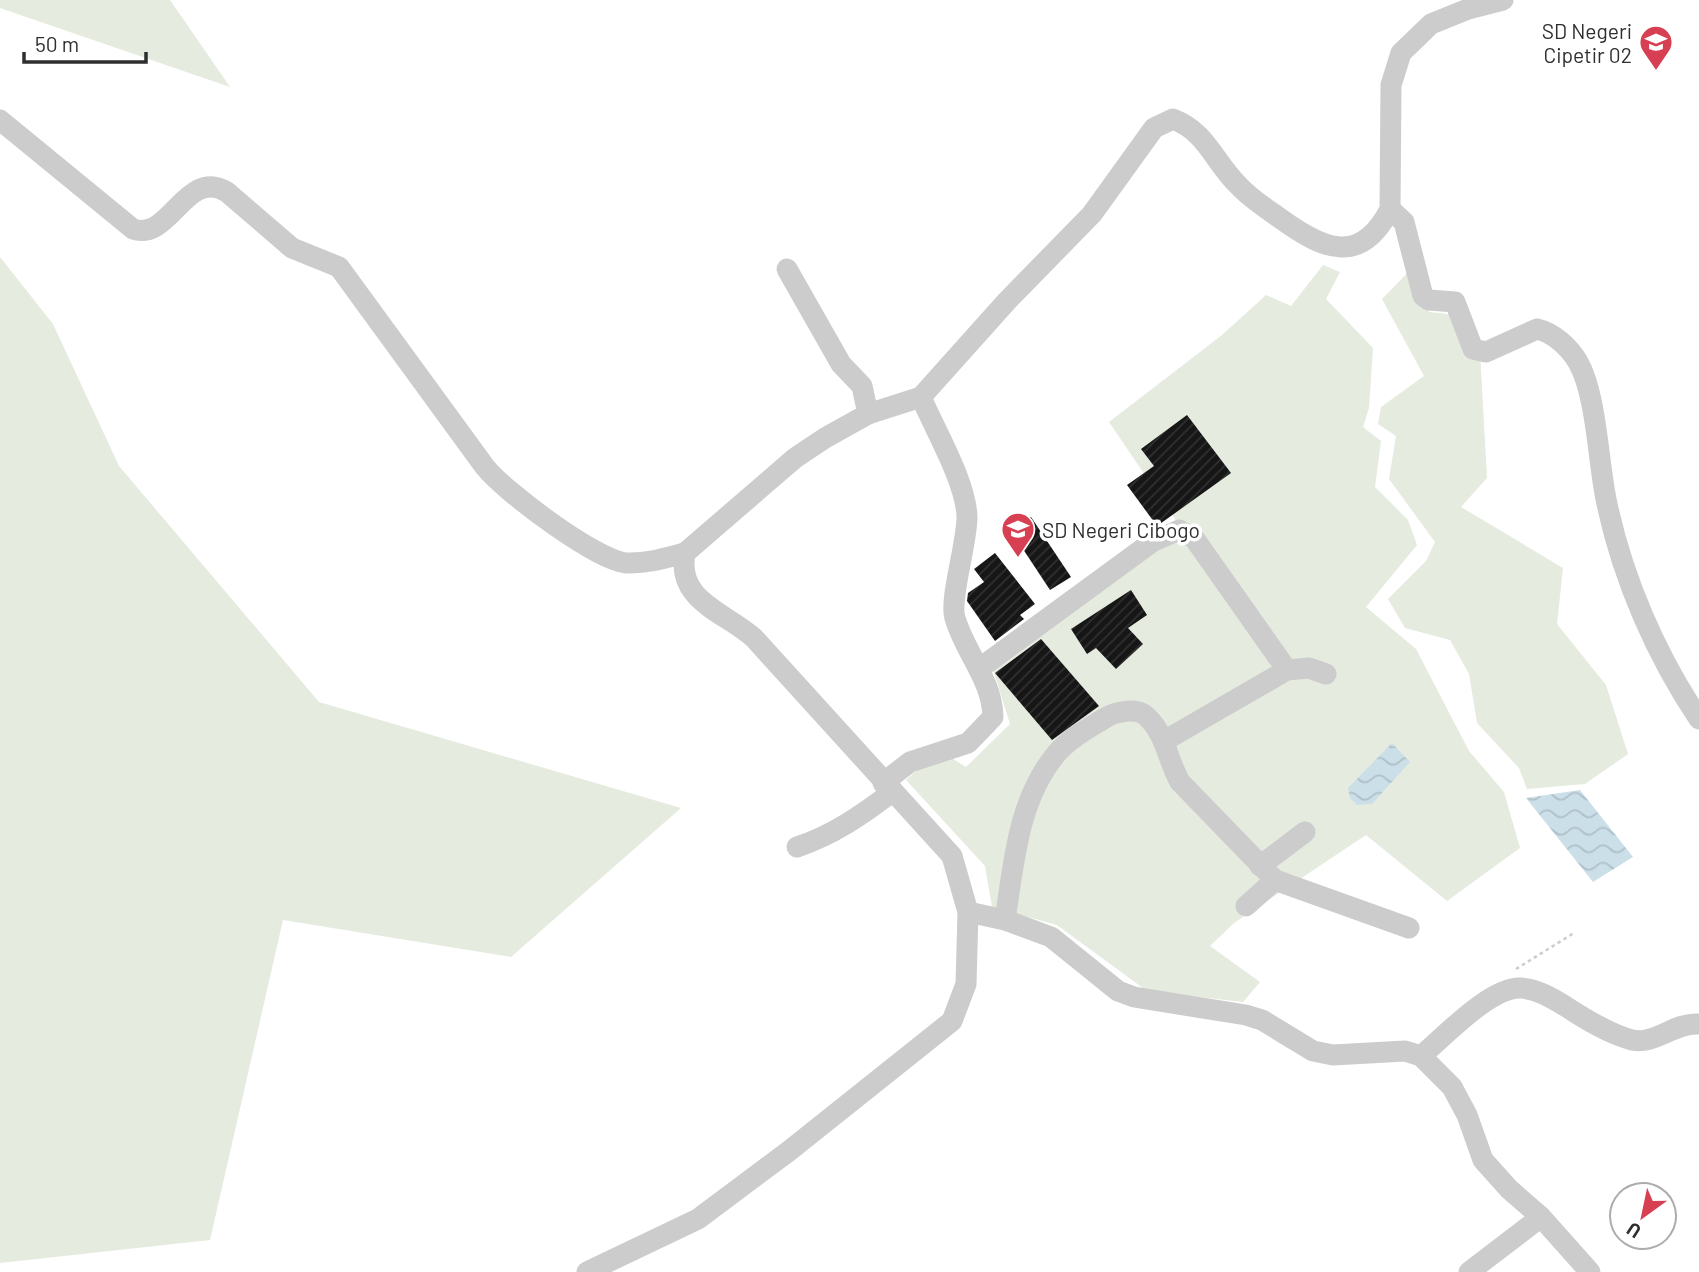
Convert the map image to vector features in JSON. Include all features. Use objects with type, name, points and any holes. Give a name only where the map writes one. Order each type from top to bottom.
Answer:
[{"type":"street","points":[[0,120],[140,232],[154,226],[197,189],[215,186],[228,192],[275,237],[292,248],[339,267],[485,467],[512,494],[612,559],[641,562],[685,553],[795,458],[868,414],[921,397],[1007,301],[1092,214],[1154,128],[1163,121],[1172,119],[1200,134],[1240,187],[1321,244],[1336,248],[1351,247],[1368,239],[1382,225],[1390,209],[1391,95],[1395,67],[1412,39],[1431,24],[1467,4],[1503,0]]},
{"type":"street","points":[[1390,209],[1404,222],[1423,296],[1455,302],[1471,346],[1476,351],[1486,352],[1537,329],[1556,338],[1579,363],[1589,396],[1617,552],[1661,652],[1699,719]]},
{"type":"street","points":[[787,268],[845,371],[862,386],[868,414]]},
{"type":"street","points":[[797,847],[823,838],[845,826],[888,787],[910,762],[959,748],[984,729],[993,717],[993,701],[980,668],[954,617],[954,599],[966,545],[967,513],[959,484],[921,397]]},
{"type":"street","points":[[980,668],[1152,542],[1180,530],[1194,538],[1287,670]]},
{"type":"street","points":[[587,1272],[698,1219],[953,1021],[966,984],[968,912],[953,856],[754,638],[729,618],[700,601],[691,591],[682,566],[685,553]]},
{"type":"street","points":[[1164,741],[1287,670],[1308,668],[1326,674]]},
{"type":"street","points":[[1004,920],[1023,812],[1057,753],[1079,734],[1110,715],[1133,711],[1143,713],[1164,741],[1169,764],[1180,782],[1268,873],[1409,928]]},
{"type":"street","points":[[1246,906],[1268,873],[1305,832]]},
{"type":"street","points":[[968,912],[1004,920],[1051,937],[1106,983],[1134,997],[1246,1015],[1262,1020],[1313,1051],[1332,1055],[1405,1051],[1421,1056],[1452,1087],[1467,1115],[1483,1160],[1509,1189],[1541,1217],[1590,1272]]},
{"type":"street","points":[[1421,1056],[1497,993],[1522,988],[1545,994],[1618,1035],[1635,1040],[1644,1041],[1680,1026],[1699,1024]]},
{"type":"street","points":[[1469,1272],[1541,1217]]},
{"type":"path","points":[[1497,993],[1518,965],[1574,933]]},
{"type":"shaded area","points":[[0,0],[170,0],[230,87],[0,8]]},
{"type":"shaded area","points":[[0,257],[53,324],[119,466],[319,702],[681,808],[511,957],[283,920],[210,1240],[0,1263]]},
{"type":"shaded area","points":[[1420,260],[1429,312],[1465,316],[1480,351],[1487,478],[1461,507],[1563,568],[1557,624],[1606,685],[1628,754],[1585,784],[1527,789],[1519,768],[1477,723],[1469,674],[1450,640],[1405,628],[1388,599],[1426,561],[1435,542],[1389,479],[1396,436],[1378,424],[1381,407],[1424,376],[1382,299]]},
{"type":"shaded area","points":[[1323,265],[1340,272],[1326,299],[1373,348],[1369,408],[1363,427],[1381,441],[1375,487],[1408,520],[1417,545],[1366,607],[1416,649],[1469,751],[1504,792],[1520,848],[1447,901],[1366,835],[1234,923],[1210,946],[1260,982],[1243,1002],[1147,991],[1057,925],[992,907],[985,866],[906,780],[939,750],[966,767],[1010,724],[991,663],[1183,531],[1109,422],[1222,335],[1266,295],[1291,306]]},
{"type":"water","points":[[1392,743],[1410,762],[1372,804],[1357,805],[1350,798],[1348,788]]},
{"type":"water","points":[[1580,790],[1633,857],[1593,882],[1526,798]]},
{"type":"building","points":[[1187,415],[1231,473],[1157,526],[1127,485],[1154,466],[1141,449]]},
{"type":"building","points":[[1031,517],[1071,577],[1050,590],[1011,531]]},
{"type":"building","points":[[995,553],[1035,604],[1020,615],[1024,619],[995,641],[967,601],[968,593],[984,582],[974,569]]},
{"type":"building","points":[[1131,590],[1147,615],[1128,628],[1143,644],[1116,669],[1096,648],[1087,654],[1071,629]]},
{"type":"building","points":[[1041,639],[1099,706],[1052,740],[995,673]]},
{"type":"place","name":"SD Negeri Cipetir 02","points":[[1656,72]]},
{"type":"place","name":"SD Negeri Cibogo","points":[[1018,559]]}]
